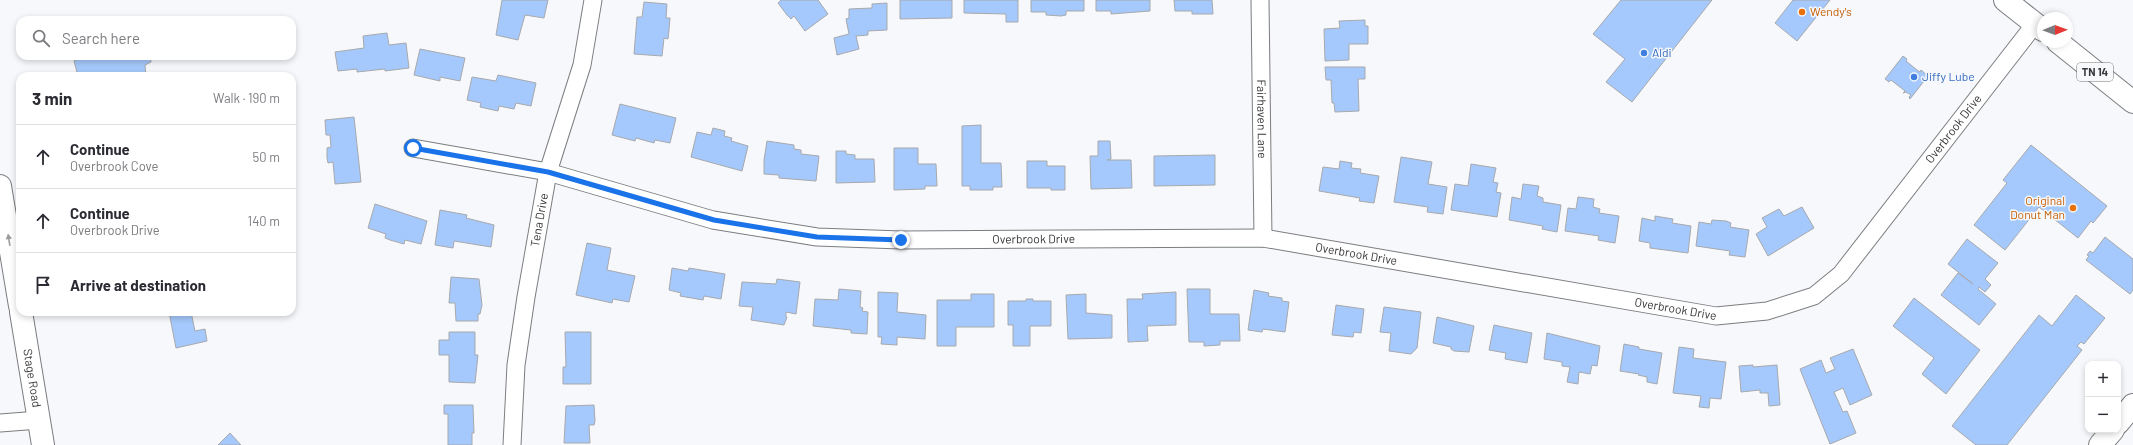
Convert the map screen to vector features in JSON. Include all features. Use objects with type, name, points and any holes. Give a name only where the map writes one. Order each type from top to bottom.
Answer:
[{"type":"main road","points":[[2005,0],[2037,25]]},
{"type":"main road","name":"TN 14","points":[[2066,48],[2133,102]]},
{"type":"main road","points":[[0,186],[16,282]]},
{"type":"main road","name":"Stage Road","points":[[22,316],[43,445]]},
{"type":"main road","points":[[2121,419],[2133,405]]},
{"type":"main road","points":[[2100,445],[2110,433]]},
{"type":"street","name":"Tena Drive","points":[[512,445],[516,365],[526,297],[548,172],[582,65],[593,0]]},
{"type":"street","name":"Fairhaven Lane","points":[[1260,0],[1263,238]]},
{"type":"street","name":"Overbrook Drive","points":[[413,148],[548,172],[714,220],[817,237],[901,240],[1263,238],[1716,316],[1767,311],[1814,296],[1841,274],[2037,29]]},
{"type":"street","points":[[0,423],[39,420]]},
{"type":"building","points":[[502,0],[548,0],[544,18],[525,15],[518,40],[496,35]]},
{"type":"building","points":[[781,0],[818,0],[828,14],[805,31],[794,16],[791,19],[787,15],[778,3]]},
{"type":"building","points":[[900,0],[952,0],[952,18],[900,19]]},
{"type":"building","points":[[964,0],[1018,0],[1018,22],[1006,22],[1006,14],[964,13]]},
{"type":"building","points":[[1031,0],[1084,0],[1084,11],[1066,11],[1066,15],[1061,16],[1046,15],[1046,12],[1031,12]]},
{"type":"building","points":[[1096,0],[1150,0],[1150,11],[1111,14],[1111,11],[1096,11]]},
{"type":"building","points":[[1174,0],[1212,0],[1213,14],[1192,14],[1192,11],[1175,11]]},
{"type":"building","name":"Aldi","points":[[1621,0],[1712,0],[1632,102],[1606,82],[1625,59],[1593,34]]},
{"type":"building","name":"Wendy's","points":[[1793,0],[1830,0],[1797,41],[1775,23]]},
{"type":"building","points":[[644,2],[667,4],[666,18],[670,18],[669,30],[668,39],[664,38],[662,56],[634,54],[637,17],[642,17]]},
{"type":"building","points":[[887,3],[887,30],[868,31],[868,35],[856,36],[859,49],[837,55],[834,38],[849,34],[846,19],[849,18],[849,9],[872,8],[872,4]]},
{"type":"building","points":[[1365,20],[1365,26],[1368,26],[1368,44],[1349,44],[1349,60],[1325,61],[1324,29],[1340,28],[1339,21]]},
{"type":"building","points":[[387,33],[389,45],[406,43],[409,68],[385,71],[385,69],[357,72],[357,69],[338,71],[335,52],[364,48],[363,36]]},
{"type":"building","points":[[420,49],[465,58],[460,81],[440,77],[440,81],[414,75]]},
{"type":"building","points":[[1903,56],[1907,59],[1906,61],[1917,70],[1920,72],[1921,70],[1928,76],[1910,99],[1909,97],[1911,95],[1906,92],[1903,93],[1905,91],[1891,80],[1889,82],[1885,79]]},
{"type":"building","points":[[151,60],[151,62],[145,65],[146,72],[77,72],[74,61]]},
{"type":"building","points":[[1325,67],[1365,67],[1365,79],[1358,79],[1359,111],[1335,112],[1334,103],[1332,103],[1331,80],[1326,80]]},
{"type":"building","points":[[498,75],[536,83],[531,106],[516,103],[514,109],[499,106],[498,111],[480,107],[481,103],[467,100],[472,77],[496,81]]},
{"type":"building","points":[[620,104],[676,118],[670,143],[655,140],[654,143],[636,138],[635,141],[612,135]]},
{"type":"building","points":[[354,117],[361,182],[335,184],[333,162],[328,163],[327,158],[327,148],[331,147],[330,135],[326,135],[325,120]]},
{"type":"building","points":[[981,125],[981,163],[1001,163],[1002,187],[993,187],[993,190],[970,190],[970,186],[962,186],[962,126]]},
{"type":"building","points":[[713,128],[725,131],[724,136],[732,138],[731,141],[748,146],[742,171],[691,157],[697,132],[711,135]]},
{"type":"building","points":[[767,141],[794,145],[794,149],[801,150],[801,154],[819,156],[816,181],[779,178],[779,175],[764,174],[764,160]]},
{"type":"building","points":[[1098,141],[1110,141],[1111,159],[1107,160],[1131,160],[1132,188],[1091,189],[1090,156],[1098,156]]},
{"type":"building","points":[[2031,145],[2107,206],[2093,223],[2091,221],[2078,238],[2039,207],[2005,250],[1974,225],[2007,183],[2003,180]]},
{"type":"building","points":[[894,148],[918,148],[918,164],[936,164],[937,186],[925,186],[925,189],[894,190]]},
{"type":"building","points":[[836,151],[846,151],[846,154],[855,155],[855,159],[874,159],[875,182],[836,183]]},
{"type":"building","points":[[1215,155],[1215,185],[1154,186],[1154,156]]},
{"type":"building","points":[[1401,157],[1432,162],[1428,184],[1447,187],[1443,214],[1427,212],[1428,207],[1394,202]]},
{"type":"building","points":[[1027,161],[1047,161],[1047,166],[1065,166],[1065,190],[1051,190],[1051,188],[1027,188]]},
{"type":"building","points":[[1340,161],[1352,163],[1351,168],[1361,169],[1360,173],[1379,176],[1374,203],[1359,201],[1360,198],[1319,191],[1323,167],[1339,169]]},
{"type":"building","points":[[1471,164],[1496,168],[1493,182],[1498,183],[1496,192],[1501,193],[1497,217],[1451,210],[1455,184],[1468,186]]},
{"type":"building","points":[[1523,184],[1539,186],[1537,196],[1543,198],[1543,202],[1561,205],[1557,232],[1542,229],[1543,226],[1509,220],[1512,197],[1521,199]]},
{"type":"building","points":[[1578,197],[1594,199],[1593,207],[1600,209],[1599,213],[1619,216],[1615,243],[1598,240],[1599,236],[1565,231],[1568,208],[1576,209]]},
{"type":"building","points":[[375,204],[427,221],[421,244],[405,240],[404,244],[390,240],[385,238],[386,234],[368,228]]},
{"type":"building","points":[[1802,207],[1814,228],[1768,256],[1756,234],[1767,227],[1762,218],[1779,209],[1784,216]]},
{"type":"building","points":[[440,210],[467,215],[466,218],[494,225],[491,247],[454,241],[453,248],[435,245]]},
{"type":"building","points":[[1655,216],[1673,219],[1672,223],[1691,226],[1688,253],[1650,248],[1650,243],[1639,241],[1642,218],[1655,221]]},
{"type":"building","points":[[1712,220],[1726,221],[1731,223],[1730,227],[1749,230],[1745,257],[1729,255],[1730,251],[1696,246],[1699,222],[1711,224]]},
{"type":"building","points":[[2105,237],[2133,259],[2133,290],[2130,294],[2086,260],[2090,251],[2093,253]]},
{"type":"building","points":[[1967,239],[1998,263],[1985,279],[1991,285],[1985,292],[1979,287],[1978,289],[1996,304],[1979,325],[1941,295],[1958,273],[1973,284],[1948,264]]},
{"type":"building","points":[[587,243],[611,248],[607,270],[635,276],[629,302],[613,299],[612,303],[576,295]]},
{"type":"building","points":[[672,268],[688,271],[689,268],[725,274],[721,299],[704,296],[703,300],[680,296],[681,293],[669,290]]},
{"type":"building","points":[[451,277],[479,279],[482,305],[480,314],[478,314],[478,321],[456,321],[455,303],[449,303]]},
{"type":"building","points":[[777,279],[800,282],[796,314],[786,312],[787,317],[784,325],[751,320],[753,307],[739,306],[742,282],[776,284]]},
{"type":"building","points":[[839,289],[861,291],[860,307],[863,308],[862,311],[868,312],[867,334],[851,333],[851,330],[813,326],[815,299],[838,300]]},
{"type":"building","points":[[1187,289],[1210,289],[1210,314],[1239,314],[1240,341],[1220,341],[1220,345],[1204,346],[1204,342],[1189,342]]},
{"type":"building","points":[[1254,290],[1269,293],[1268,296],[1282,298],[1282,301],[1289,302],[1285,332],[1263,329],[1262,332],[1248,330]]},
{"type":"building","points":[[878,292],[898,293],[897,312],[926,315],[925,339],[897,337],[897,345],[881,344],[882,337],[878,337]]},
{"type":"building","points":[[1176,292],[1176,325],[1147,326],[1148,341],[1128,342],[1127,299],[1143,299],[1142,294]]},
{"type":"building","points":[[971,294],[994,294],[994,327],[956,327],[956,346],[937,346],[937,300],[971,300]]},
{"type":"building","points":[[1086,294],[1086,313],[1112,315],[1112,338],[1068,339],[1066,295]]},
{"type":"building","points":[[2076,295],[2105,318],[2084,344],[2081,342],[2077,346],[2082,350],[2007,445],[1976,445],[1952,426],[2039,315],[2052,326]]},
{"type":"building","points":[[1914,298],[1980,350],[1946,394],[1922,374],[1934,358],[1893,326]]},
{"type":"building","points":[[1026,299],[1033,299],[1033,301],[1051,301],[1051,326],[1030,326],[1030,346],[1013,346],[1013,325],[1008,325],[1008,301],[1026,301]]},
{"type":"building","points":[[1336,305],[1364,309],[1361,333],[1354,332],[1353,337],[1332,335]]},
{"type":"building","points":[[1384,307],[1421,312],[1417,348],[1411,354],[1389,351],[1391,333],[1380,332]]},
{"type":"building","points":[[170,316],[192,316],[195,331],[205,329],[207,341],[176,348]]},
{"type":"building","points":[[1437,317],[1474,326],[1469,352],[1454,351],[1451,347],[1433,343]]},
{"type":"building","points":[[1494,325],[1532,333],[1527,363],[1505,359],[1506,353],[1489,350]]},
{"type":"building","points":[[449,332],[475,332],[475,355],[478,355],[475,383],[449,382],[449,355],[439,355],[439,340],[449,340]]},
{"type":"building","points":[[565,332],[591,332],[591,384],[563,384],[563,367],[566,367]]},
{"type":"building","points":[[1547,333],[1600,346],[1597,366],[1592,365],[1590,374],[1579,372],[1578,384],[1567,382],[1570,367],[1562,366],[1562,362],[1544,359]]},
{"type":"building","points":[[1624,344],[1639,347],[1639,349],[1662,353],[1657,384],[1647,382],[1647,377],[1638,375],[1639,374],[1620,371]]},
{"type":"building","points":[[1679,347],[1694,349],[1693,358],[1726,362],[1721,399],[1710,398],[1709,408],[1699,407],[1701,396],[1673,393]]},
{"type":"building","points":[[1853,349],[1872,395],[1850,405],[1843,388],[1834,392],[1843,412],[1847,411],[1856,433],[1830,444],[1800,369],[1821,360],[1826,373],[1835,369],[1830,358]]},
{"type":"building","points":[[1753,365],[1753,367],[1777,365],[1780,405],[1769,406],[1768,393],[1760,393],[1760,390],[1741,392],[1739,366]]},
{"type":"building","points":[[444,405],[473,405],[474,433],[472,433],[472,445],[448,445],[448,414],[444,414]]},
{"type":"building","points":[[594,405],[594,425],[589,425],[590,443],[564,443],[566,406]]},
{"type":"building","points":[[230,433],[241,445],[218,445]]},
{"type":"place","name":"Wendy's","points":[[1802,12]]},
{"type":"place","name":"Aldi","points":[[1644,53]]},
{"type":"place","name":"Jiffy Lube","points":[[1914,77]]},
{"type":"place","name":"Original Donut Man","points":[[2073,208]]},
{"type":"route","points":[[413,148],[548,172],[714,220],[817,237],[901,240]]}]
